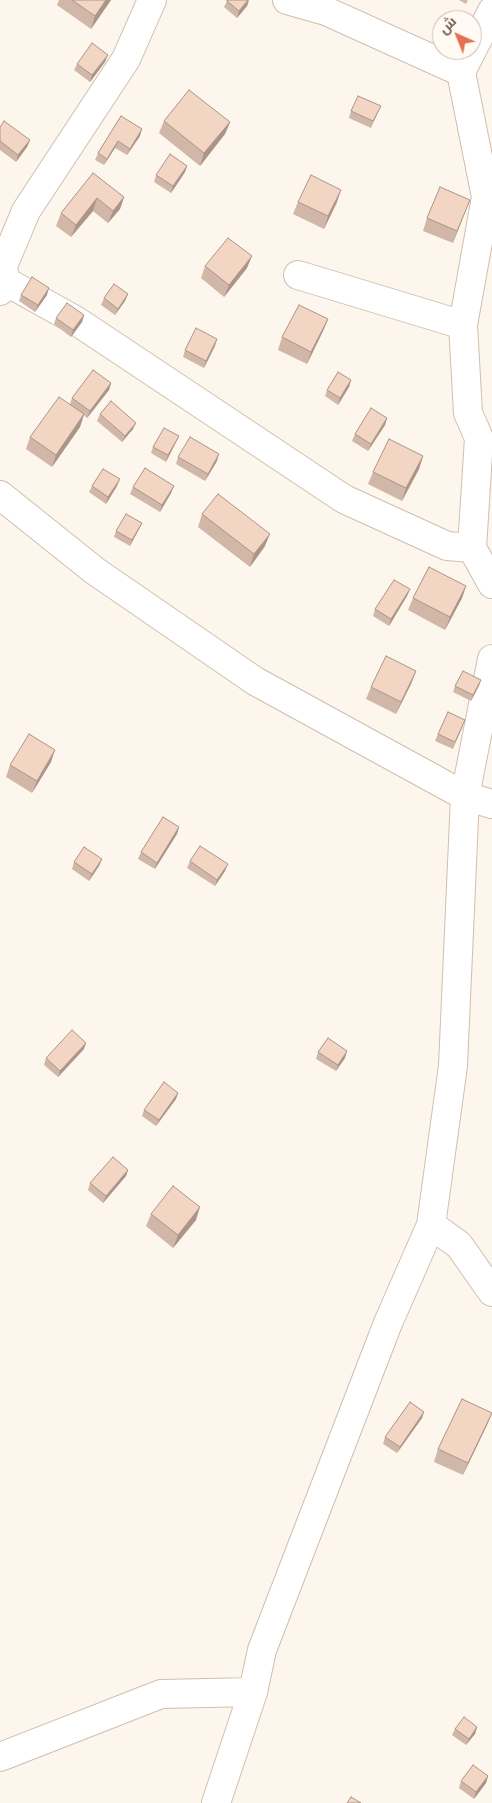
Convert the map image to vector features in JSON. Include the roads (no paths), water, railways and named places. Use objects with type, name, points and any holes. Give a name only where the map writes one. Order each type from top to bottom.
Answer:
[{"type":"street","points":[[152,0],[126,59],[26,211],[4,266],[2,286],[75,320],[344,499],[447,546],[472,548]]},
{"type":"street","points":[[287,0],[326,11],[461,72]]},
{"type":"street","points":[[492,11],[461,72],[489,199],[463,325],[468,413],[486,440],[472,548],[492,584]]},
{"type":"street","points":[[298,275],[463,325]]},
{"type":"street","points":[[0,495],[95,572],[254,681],[465,796],[492,804]]},
{"type":"street","points":[[216,1803],[252,1692],[262,1650],[388,1323],[431,1226],[452,1066],[465,796],[492,659]]},
{"type":"street","points":[[431,1226],[459,1245],[492,1292]]},
{"type":"street","points":[[0,1757],[161,1694],[252,1692]]}]
